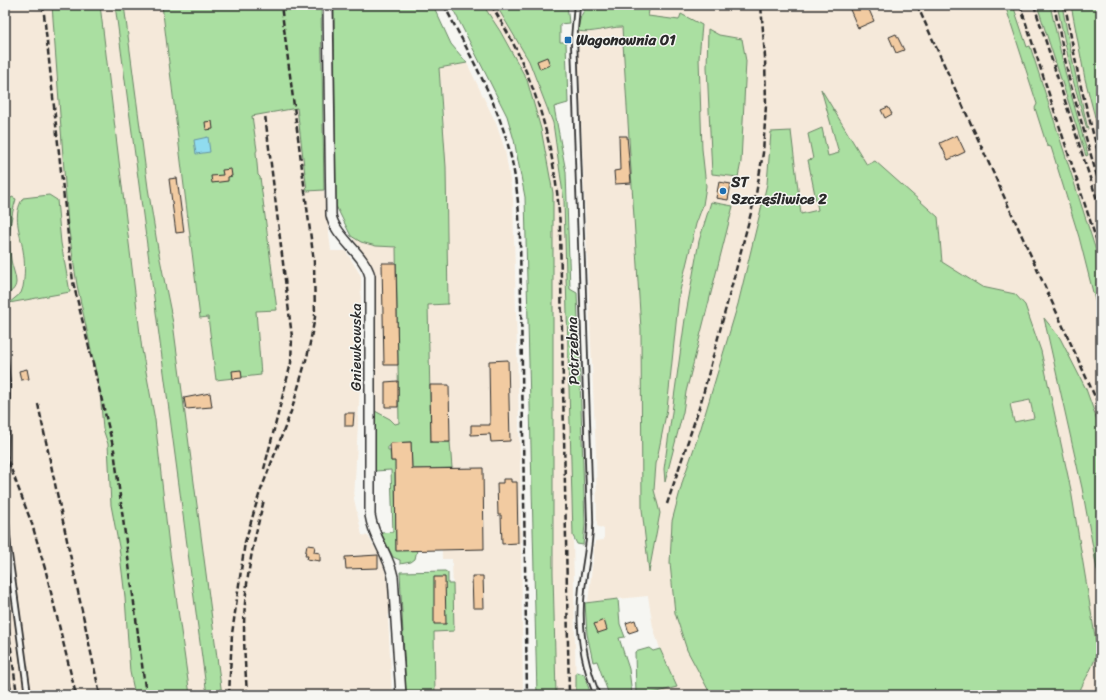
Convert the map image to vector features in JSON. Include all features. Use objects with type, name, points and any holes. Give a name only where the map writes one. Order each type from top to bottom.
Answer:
[{"type":"street","name":"Gniewkowska","points":[[328,5],[331,214],[334,225],[358,254],[370,276],[370,515],[372,528],[390,562],[394,577],[401,695]]},
{"type":"lane","name":"Potrzebna","points":[[577,5],[574,40],[590,522],[581,603],[581,620],[585,656],[597,695]]},
{"type":"lane","points":[[5,360],[8,385],[5,472]]},
{"type":"lane","points":[[5,510],[8,548],[28,695]]},
{"type":"shaded area","points":[[5,5],[162,5],[200,318],[208,317],[216,380],[261,375],[256,311],[277,309],[260,177],[258,175],[257,150],[252,115],[297,108],[307,191],[324,190],[331,251],[346,251],[361,276],[360,385],[354,499],[362,535],[368,536],[381,558],[387,578],[390,610],[388,617],[392,695],[5,695]]},
{"type":"shaded area","points":[[483,5],[496,5],[529,61],[553,123],[564,201],[576,695],[556,695],[553,573],[553,330],[527,80],[500,31]]},
{"type":"shaded area","points":[[621,5],[1101,5],[1101,695],[646,695],[677,687],[660,649],[653,627],[648,596],[588,602],[595,541],[604,540],[604,529],[597,526],[596,454],[577,31],[595,32],[622,26]]},
{"type":"shaded area","points":[[467,63],[496,123],[505,150],[513,198],[520,461],[523,695],[435,695],[434,631],[454,630],[452,559],[442,559],[440,469],[450,442],[431,442],[428,305],[448,304],[443,115],[439,68]]},
{"type":"shaded area","points":[[351,236],[361,242],[396,247],[399,423],[395,424],[390,419],[375,411],[376,277],[373,266]]},
{"type":"green space","points":[[52,5],[100,5],[142,350],[155,420],[169,546],[190,695],[135,695],[130,672],[125,597],[119,547],[111,505],[108,444],[103,429],[100,391],[77,285],[68,225]]},
{"type":"green space","points":[[115,5],[124,5],[148,188],[158,249],[173,323],[222,695],[207,695]]},
{"type":"green space","points":[[162,5],[321,5],[324,190],[307,191],[297,108],[252,116],[257,150],[258,175],[260,177],[277,310],[256,311],[261,375],[216,380],[208,317],[200,318]]},
{"type":"green space","points":[[334,5],[433,5],[451,44],[467,63],[439,68],[446,167],[448,304],[428,305],[431,442],[450,442],[452,468],[412,469],[411,442],[390,443],[390,446],[388,446],[391,461],[405,460],[395,470],[396,550],[417,550],[415,559],[411,562],[400,564],[400,560],[393,557],[381,533],[393,532],[391,470],[375,471],[375,411],[390,419],[395,424],[399,423],[396,247],[376,246],[361,242],[351,236],[336,206]]},
{"type":"green space","points":[[451,5],[483,5],[500,31],[527,80],[541,129],[553,193],[553,573],[556,695],[537,695],[525,197],[514,140],[507,116]]},
{"type":"green space","points":[[496,5],[567,5],[569,23],[560,24],[560,42],[566,42],[568,103],[554,107],[566,172],[570,289],[577,293],[585,524],[583,545],[577,544],[573,536],[564,201],[553,123],[529,61]]},
{"type":"green space","points":[[587,5],[650,5],[648,16],[679,20],[681,14],[702,25],[699,58],[702,149],[706,186],[703,205],[696,224],[679,295],[667,409],[656,464],[654,490],[660,513],[649,572],[642,509],[641,329],[622,27],[589,32],[577,31],[581,16]]},
{"type":"green space","points":[[1005,5],[1013,5],[1027,47],[1030,46],[1101,266],[1101,324],[1079,237],[1051,147],[1047,146],[1035,108],[1037,104]]},
{"type":"green space","points":[[1037,5],[1050,5],[1066,76],[1088,155],[1086,156]]},
{"type":"green space","points":[[1057,5],[1062,5],[1088,129],[1073,80]]},
{"type":"green space","points":[[1071,5],[1101,5],[1101,140],[1085,79]]},
{"type":"green space","points":[[708,29],[719,35],[742,39],[746,61],[741,162],[738,177],[712,174],[707,67]]},
{"type":"green space","points":[[821,89],[867,165],[875,161],[938,217],[942,262],[982,287],[1015,294],[1025,305],[1041,351],[1071,490],[1097,648],[1092,666],[1078,695],[711,695],[687,650],[675,613],[670,563],[672,521],[683,480],[700,431],[738,304],[767,184],[771,132],[791,131],[801,214],[818,210],[808,160],[813,159],[808,134],[822,128],[828,156],[839,153]],"holes":[[[1030,400],[1034,418],[1014,422],[1010,404]]]},
{"type":"green space","points":[[49,195],[57,200],[61,243],[70,292],[9,303],[21,293],[24,282],[24,259],[17,217],[20,204],[23,198]]},
{"type":"green space","points":[[12,197],[16,199],[12,214],[10,244],[11,260],[16,282],[13,290],[5,295],[5,205]]},
{"type":"green space","points":[[711,202],[733,206],[665,482],[664,469],[685,319],[699,241]]},
{"type":"green space","points":[[1044,318],[1060,338],[1086,389],[1101,431],[1101,591],[1082,488]]},
{"type":"green space","points":[[445,571],[448,573],[448,584],[453,584],[454,631],[434,632],[435,695],[406,695],[400,572]]},
{"type":"green space","points":[[618,599],[620,624],[625,637],[619,638],[629,669],[632,695],[609,695],[597,661],[593,662],[587,634],[585,603]]},
{"type":"green space","points":[[649,648],[653,651],[660,649],[677,687],[646,695],[636,695],[635,652]]},
{"type":"green space","points":[[576,672],[584,674],[591,695],[576,695]]},
{"type":"water","points":[[208,137],[210,152],[196,154],[194,140]]},
{"type":"building","points":[[848,5],[867,5],[874,21],[858,28]]},
{"type":"building","points":[[896,34],[904,50],[896,53],[889,37]]},
{"type":"building","points":[[547,57],[550,65],[540,69],[537,61]]},
{"type":"building","points":[[888,107],[892,114],[885,118],[881,110]]},
{"type":"building","points":[[212,121],[213,129],[206,130],[205,122]]},
{"type":"building","points":[[957,135],[965,152],[948,160],[940,143]]},
{"type":"building","points":[[619,136],[627,136],[631,183],[615,184],[614,171],[620,170]]},
{"type":"building","points":[[231,169],[232,176],[228,177],[228,181],[212,183],[211,176],[223,175],[222,170]]},
{"type":"building","points":[[177,178],[184,232],[176,233],[169,179]]},
{"type":"building","name":"ST Szczęśliwice 2","points":[[719,182],[731,184],[728,200],[716,198]]},
{"type":"building","points":[[382,263],[396,263],[398,365],[384,365]]},
{"type":"building","points":[[508,360],[510,441],[491,442],[490,434],[471,435],[471,425],[490,425],[489,361]]},
{"type":"building","points":[[27,369],[29,379],[21,380],[19,371]]},
{"type":"building","points":[[241,370],[242,378],[233,379],[232,371]]},
{"type":"building","points":[[398,381],[398,407],[385,407],[385,382]]},
{"type":"building","points":[[430,385],[449,385],[450,442],[431,442]]},
{"type":"building","points":[[210,393],[212,407],[186,409],[184,398]]},
{"type":"building","points":[[345,413],[354,413],[353,426],[345,426]]},
{"type":"building","points":[[411,442],[412,469],[483,468],[484,549],[396,551],[395,461],[391,461],[390,443]]},
{"type":"building","points":[[503,479],[511,479],[511,482],[517,482],[518,543],[502,544],[501,515],[498,515],[497,483],[503,483]]},
{"type":"building","points":[[307,545],[315,546],[314,552],[320,553],[320,561],[307,559],[308,556],[305,556]]},
{"type":"building","points":[[378,555],[378,568],[346,569],[345,557]]},
{"type":"building","points":[[472,576],[483,576],[484,608],[473,608]]},
{"type":"building","points":[[434,577],[445,577],[446,624],[434,624]]},
{"type":"building","points":[[604,620],[607,630],[598,633],[594,624]]},
{"type":"building","points":[[635,620],[638,630],[629,633],[626,623]]},
{"type":"railway","points":[[43,5],[73,282],[114,450],[146,695]]},
{"type":"railway","points":[[229,695],[232,634],[245,542],[259,495],[292,409],[308,353],[315,317],[314,262],[281,5]]},
{"type":"railway","points":[[444,5],[494,104],[506,138],[516,188],[520,238],[527,695]]},
{"type":"railway","points":[[491,5],[520,57],[531,84],[548,140],[558,198],[560,228],[569,695]]},
{"type":"railway","points":[[667,504],[701,402],[756,194],[763,153],[766,105],[765,57],[761,5]]},
{"type":"railway","points":[[917,5],[1101,410]]},
{"type":"railway","points":[[1020,5],[1101,254]]},
{"type":"railway","points":[[1034,5],[1101,212]]},
{"type":"railway","points":[[1054,5],[1069,79],[1101,190]]},
{"type":"railway","points":[[1065,5],[1079,79],[1101,164]]},
{"type":"railway","points":[[264,469],[291,363],[292,337],[265,115]]},
{"type":"railway","points":[[38,404],[100,695]]},
{"type":"railway","points":[[5,453],[32,524],[46,572],[76,695]]},
{"type":"railway","points":[[247,695],[244,644],[244,618],[247,581],[264,500]]},
{"type":"railway","points":[[5,602],[17,695]]},
{"type":"railway","points":[[5,665],[12,694]]},
{"type":"place","name":"Wagonownia 01","points":[[568,40]]},
{"type":"place","name":"ST Szczęśliwice 2","points":[[723,191]]}]
